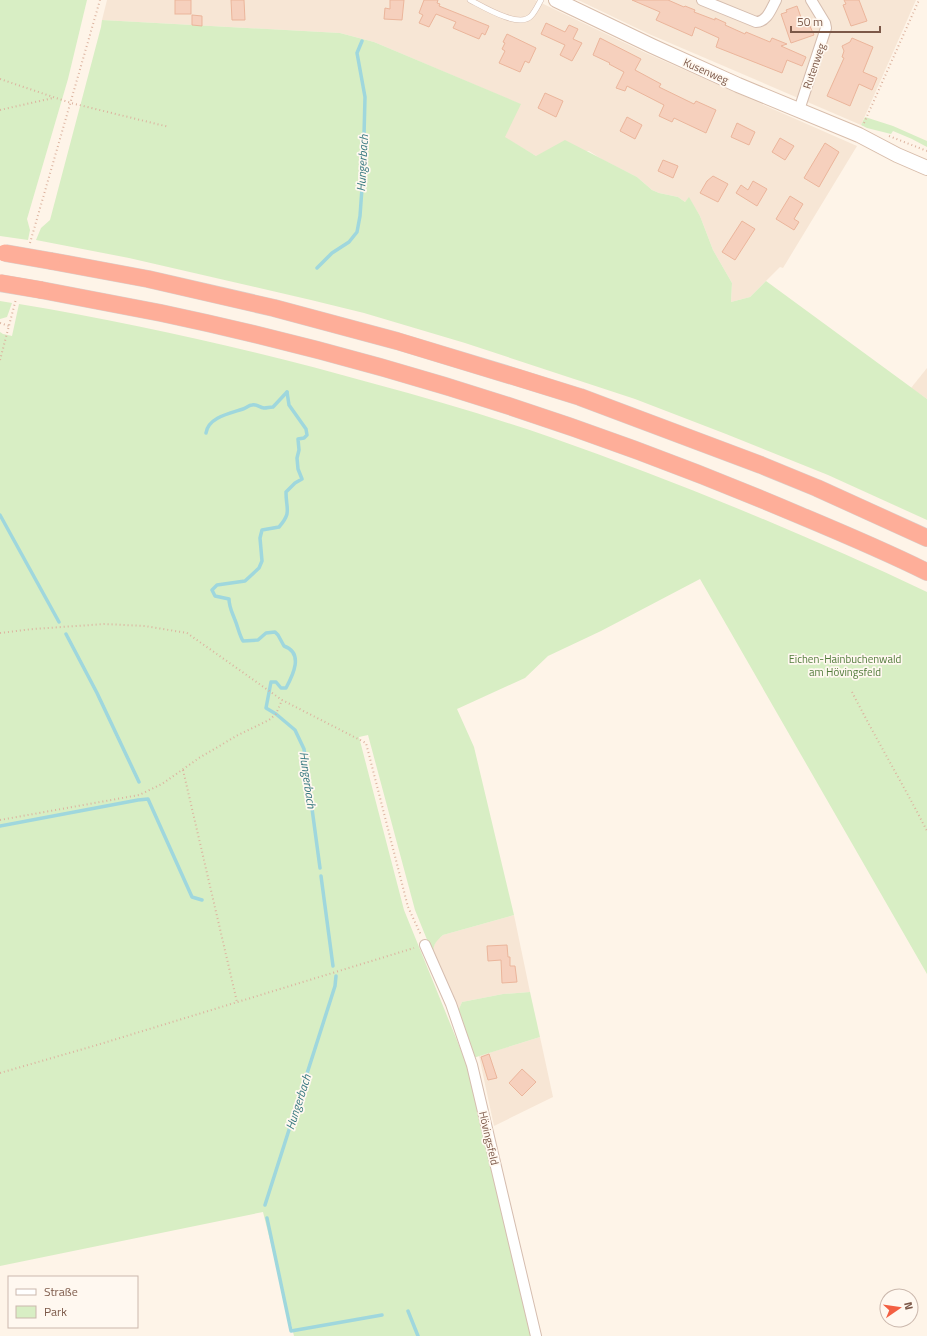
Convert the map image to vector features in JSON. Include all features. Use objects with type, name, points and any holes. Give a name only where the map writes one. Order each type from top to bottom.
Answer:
[{"type":"highway","points":[[2,253],[148,279],[274,308],[397,341],[520,378],[580,397],[817,488],[927,538]]},
{"type":"highway","points":[[0,283],[160,313],[248,333],[468,393],[619,444],[740,490],[884,551],[927,572]]},
{"type":"street","name":"Kusenweg","points":[[556,0],[660,50],[738,85],[859,135],[897,155],[927,168]]},
{"type":"street","points":[[702,0],[756,22],[761,22],[765,20],[776,0]]},
{"type":"street","name":"Rutenweg","points":[[799,110],[826,28],[825,23],[811,0]]},
{"type":"street","name":"Kusenweg","points":[[859,135],[901,146],[927,158]]},
{"type":"street","name":"Hövingsfeld","points":[[425,945],[451,1004],[472,1065],[536,1336]]},
{"type":"lane","points":[[470,0],[505,17],[521,20],[531,16],[541,0]]},
{"type":"path","points":[[30,242],[100,0]]},
{"type":"path","points":[[859,135],[919,0]]},
{"type":"path","points":[[0,79],[71,103],[169,127]]},
{"type":"path","points":[[0,110],[55,98]]},
{"type":"path","points":[[0,360],[15,303]]},
{"type":"path","points":[[0,323],[9,326]]},
{"type":"path","points":[[0,633],[105,624],[145,626],[187,633],[282,700],[366,743],[408,907],[425,945],[0,1073]]},
{"type":"path","points":[[852,692],[872,732],[907,792],[927,831]]},
{"type":"path","points":[[0,820],[139,795],[162,784],[199,758],[238,735],[268,720],[276,714],[282,700]]},
{"type":"path","points":[[183,770],[237,1002]]},
{"type":"shaded area","points":[[107,0],[535,0],[646,53],[857,146],[783,268],[780,267],[750,297],[731,302],[732,283],[713,250],[700,216],[689,198],[685,202],[678,197],[652,190],[637,177],[603,160],[589,151],[536,156],[504,137],[520,104],[374,42],[340,33],[102,20]]},
{"type":"shaded area","points":[[578,0],[916,0],[861,125],[649,34]]},
{"type":"shaded area","points":[[927,368],[927,399],[911,388]]},
{"type":"shaded area","points":[[514,915],[530,992],[503,994],[462,1002],[458,1011],[434,957],[433,948],[436,941],[443,935]]},
{"type":"shaded area","points":[[540,1037],[553,1097],[494,1126],[479,1056]]},
{"type":"green space","points":[[0,0],[87,0],[68,79],[27,219],[30,230],[28,240],[0,236]]},
{"type":"green space","points":[[102,20],[340,33],[374,42],[521,104],[505,137],[536,156],[565,140],[637,177],[652,190],[678,197],[685,202],[689,197],[700,216],[713,250],[732,283],[731,302],[750,297],[766,281],[927,399],[927,520],[828,475],[635,399],[465,343],[364,313],[311,300],[129,258],[36,240],[41,228],[50,220]]},
{"type":"green space","points":[[865,117],[893,126],[927,141],[927,147],[893,131],[891,134],[867,128],[861,125]]},
{"type":"green space","points":[[0,301],[12,303],[7,317],[0,319]]},
{"type":"green space","name":"Eichen-Hainbuchenwald am Hövingsfeld","points":[[19,304],[154,329],[243,349],[463,409],[550,437],[646,472],[787,529],[927,592],[927,974],[700,579],[601,631],[548,656],[525,678],[457,709],[474,747],[514,915],[443,935],[435,944],[433,950],[434,957],[415,910],[368,735],[359,737],[404,910],[467,1065],[532,1336],[294,1336],[263,1212],[0,1266],[0,332],[12,336]]},
{"type":"green space","points":[[530,992],[540,1037],[473,1058],[458,1011],[462,1002],[503,994]]},
{"type":"building","points":[[175,0],[191,0],[191,14],[175,14]]},
{"type":"building","points":[[231,0],[244,0],[245,20],[232,20]]},
{"type":"building","points":[[390,0],[404,0],[402,20],[384,19],[385,8],[390,9]]},
{"type":"building","points":[[424,0],[438,0],[437,3],[440,4],[439,6],[489,26],[485,35],[482,33],[479,39],[453,28],[456,22],[436,14],[429,27],[419,23],[423,15],[419,13]]},
{"type":"building","points":[[632,0],[668,0],[695,10],[694,12],[715,20],[715,18],[726,23],[725,25],[745,34],[746,32],[770,42],[772,38],[787,44],[781,46],[806,57],[802,66],[787,60],[782,73],[716,47],[719,38],[695,27],[692,36],[656,20],[660,12]]},
{"type":"building","points":[[844,0],[859,0],[867,21],[851,26],[843,5],[846,4]]},
{"type":"building","points":[[797,6],[804,26],[809,24],[814,35],[791,43],[781,14],[787,12],[786,10]]},
{"type":"building","points":[[192,15],[202,16],[202,26],[192,25]]},
{"type":"building","points":[[546,23],[565,32],[569,25],[578,29],[573,39],[582,43],[572,61],[560,55],[565,45],[541,34]]},
{"type":"building","points":[[507,34],[536,48],[529,63],[525,61],[520,72],[499,63],[505,51],[502,49],[505,43],[503,42]]},
{"type":"building","points":[[600,38],[641,59],[635,70],[661,84],[659,87],[694,104],[696,101],[716,110],[706,133],[674,118],[672,122],[659,116],[664,105],[627,86],[625,91],[616,88],[624,72],[593,55]]},
{"type":"building","points":[[852,38],[873,47],[863,72],[877,78],[872,90],[859,84],[850,106],[827,96],[844,58],[842,57],[844,51],[842,46],[850,42]]},
{"type":"building","points":[[545,93],[563,101],[556,117],[538,108]]},
{"type":"building","points":[[627,117],[642,125],[635,139],[620,131]]},
{"type":"building","points":[[737,123],[755,132],[749,145],[731,137]]},
{"type":"building","points":[[780,138],[794,146],[785,160],[772,152]]},
{"type":"building","points":[[825,143],[839,152],[819,187],[804,178]]},
{"type":"building","points":[[663,160],[678,166],[673,178],[658,171]]},
{"type":"building","points":[[713,176],[728,184],[718,202],[700,193],[707,181]]},
{"type":"building","points":[[753,181],[767,189],[757,206],[736,193],[741,185],[748,190]]},
{"type":"building","points":[[790,196],[803,204],[794,219],[799,222],[794,230],[776,219]]},
{"type":"building","points":[[742,221],[755,229],[735,260],[722,252]]},
{"type":"building","points":[[507,945],[508,957],[510,957],[510,966],[515,966],[517,982],[502,983],[501,960],[488,961],[487,946]]},
{"type":"building","points":[[489,1054],[497,1078],[488,1080],[481,1057]]},
{"type":"building","points":[[522,1069],[536,1082],[522,1096],[509,1083]]},
{"type":"waterway","name":"Hungerbach","points":[[317,268],[332,253],[349,242],[357,232],[360,216],[363,174],[365,97],[357,53],[362,41]]},
{"type":"waterway","name":"Hungerbach","points":[[287,392],[289,405],[306,429],[307,435],[304,438],[298,439],[298,469],[302,479],[295,483],[286,492],[287,514],[283,522],[279,527],[262,530],[260,538],[262,561],[259,568],[245,581],[217,585],[212,590],[215,596],[229,599],[231,610],[243,641],[258,640],[266,633],[275,632],[284,646],[290,649],[294,654],[294,671],[289,683],[286,688],[281,688],[276,682],[271,682],[266,708],[276,714],[295,730],[304,749],[320,868]]},
{"type":"waterway","points":[[206,433],[211,423],[215,419],[251,405],[264,408],[273,407],[287,392]]},
{"type":"waterway","points":[[0,515],[59,622]]},
{"type":"waterway","points":[[66,634],[97,693],[139,782]]},
{"type":"waterway","points":[[0,826],[148,799],[192,897],[202,900]]},
{"type":"waterway","name":"Hungerbach","points":[[321,876],[333,966]]},
{"type":"waterway","name":"Hungerbach","points":[[265,1205],[335,986],[336,976]]},
{"type":"waterway","name":"Hungerbach","points":[[267,1218],[291,1331],[382,1315]]},
{"type":"waterway","name":"Hungerbach","points":[[408,1311],[418,1336]]}]
